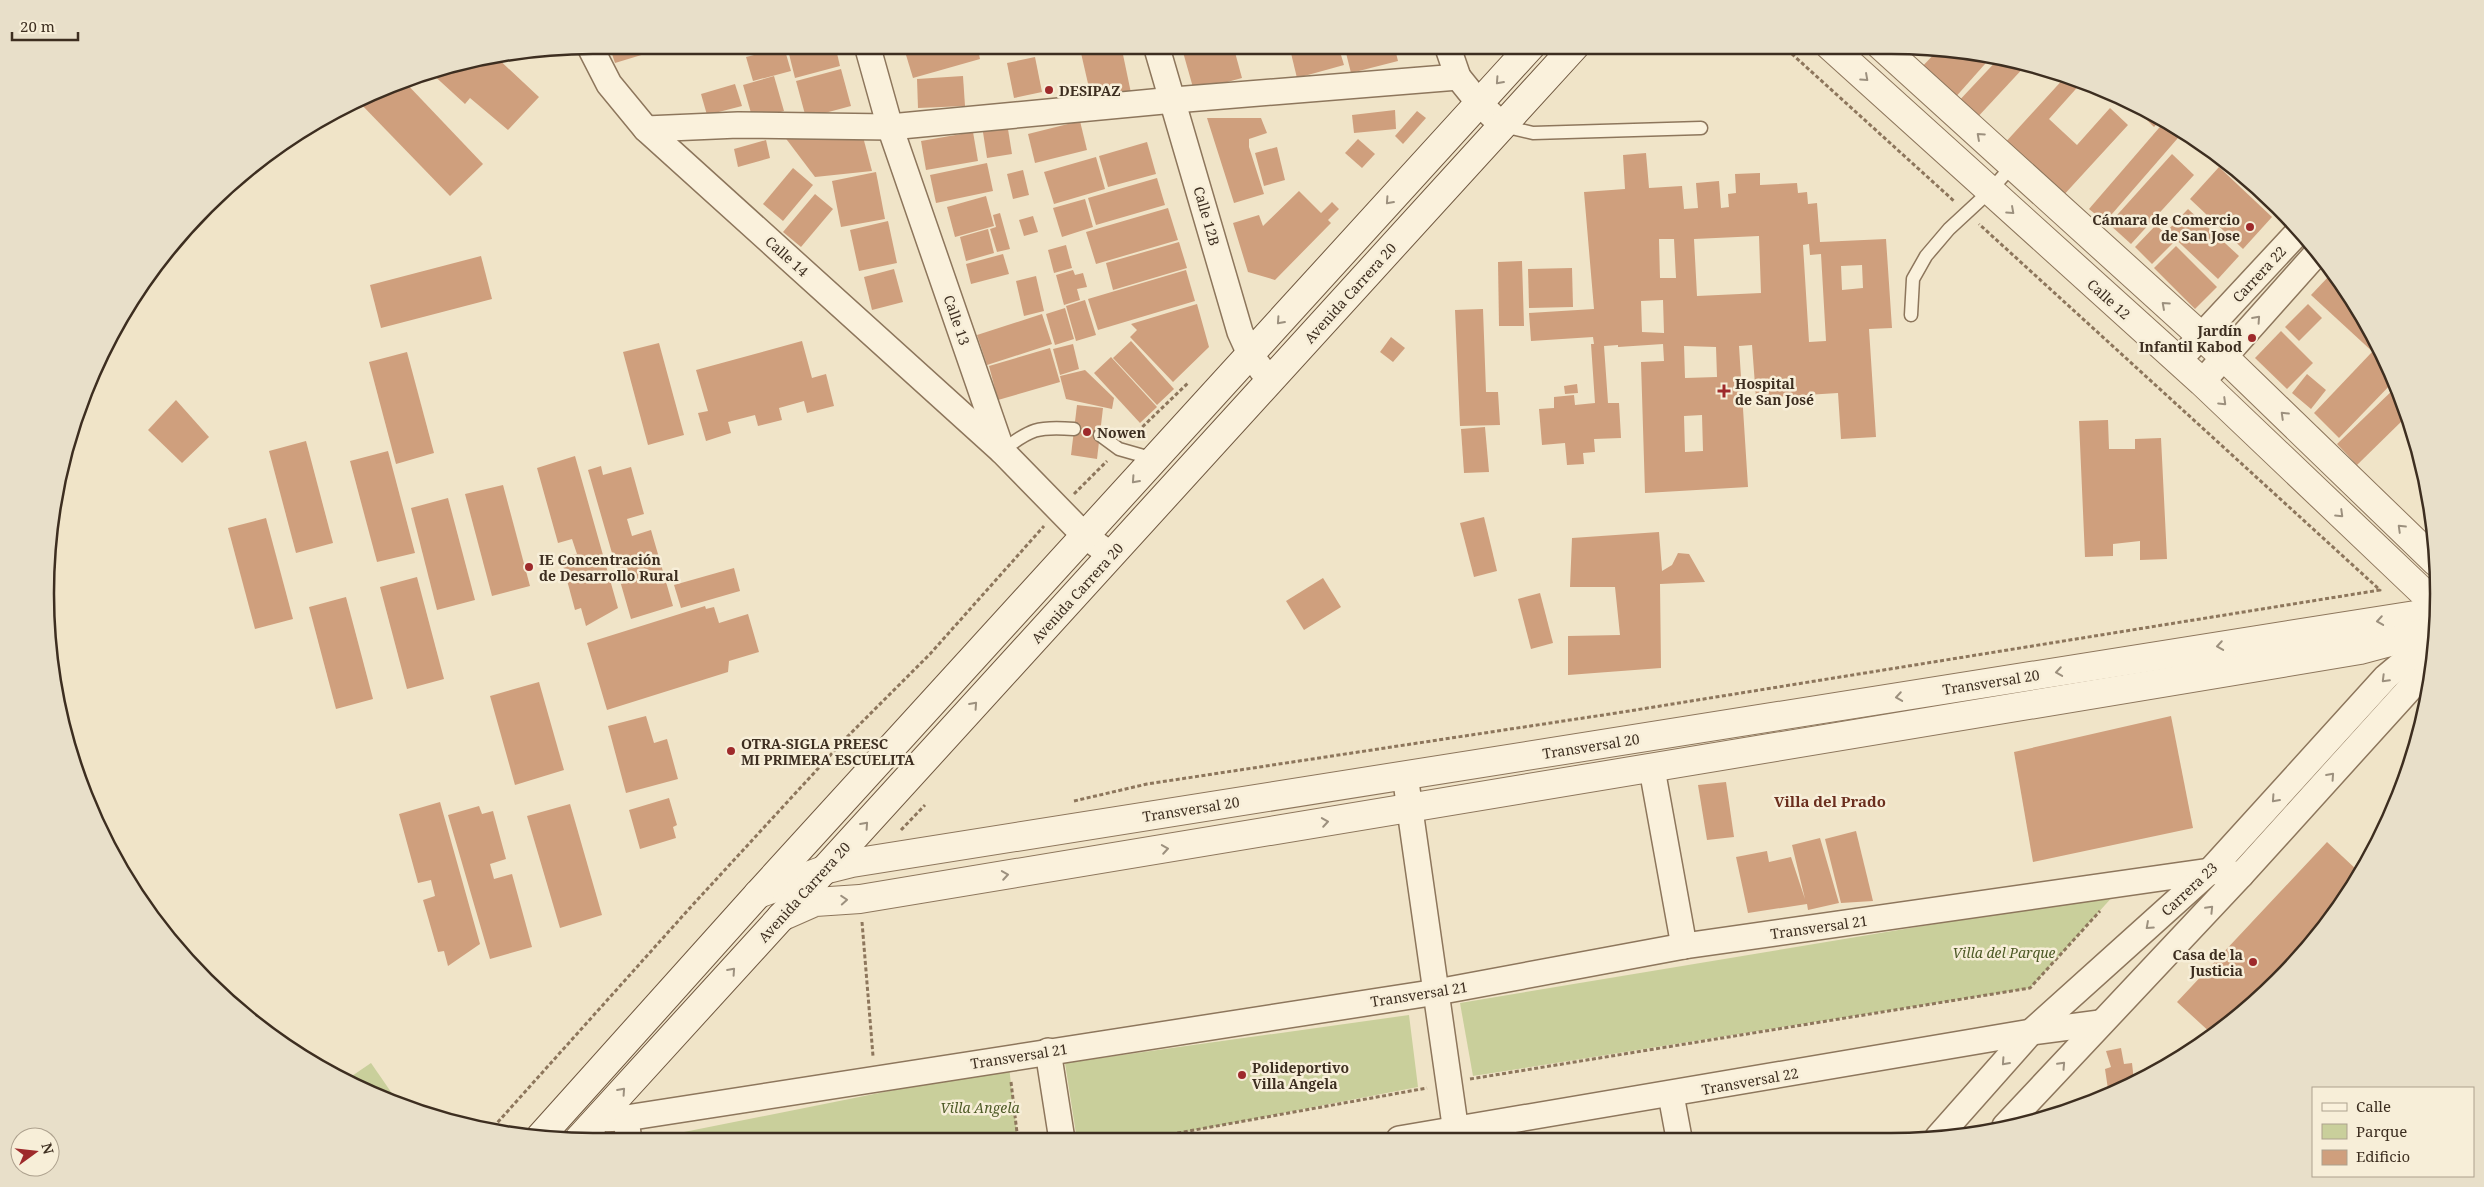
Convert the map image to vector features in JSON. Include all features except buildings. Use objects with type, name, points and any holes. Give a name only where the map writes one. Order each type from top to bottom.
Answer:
[{"type":"street","name":"Calle 14","points":[[593,54],[609,84],[646,128],[1002,451]]},
{"type":"street","name":"Calle 13","points":[[869,54],[890,128],[1002,451],[1084,536],[1111,555]]},
{"type":"street","name":"Calle 12B","points":[[1159,54],[1174,100],[1240,332],[1250,354],[1270,381]]},
{"type":"street","points":[[1450,54],[1458,77],[1479,103],[1503,126]]},
{"type":"street","points":[[545,1131],[758,894],[1524,54]]},
{"type":"street","name":"Avenida Carrera 20","points":[[585,1133],[1568,54]]},
{"type":"street","name":"Calle 12","points":[[1839,54],[1989,192],[2202,382],[2430,611]]},
{"type":"street","points":[[1890,54],[2223,356],[2429,555]]},
{"type":"street","points":[[646,128],[738,125],[890,128],[1174,100],[1458,77]]},
{"type":"street","name":"Carrera 22","points":[[2178,361],[2294,236]]},
{"type":"street","name":"Carrera 22","points":[[2202,382],[2223,356],[2313,258]]},
{"type":"street","name":"Transversal 20","points":[[758,894],[824,870],[862,862],[1405,775],[2429,616]]},
{"type":"street","points":[[781,917],[815,902],[860,899],[2360,650],[2429,617]]},
{"type":"street","name":"Carrera 23","points":[[1944,1130],[2031,1032],[2210,871],[2386,677],[2429,621]]},
{"type":"street","name":"Carrera 23","points":[[2010,1120],[2241,876],[2425,672]]},
{"type":"street","points":[[1652,769],[1684,946]]},
{"type":"street","points":[[1405,775],[1456,1133]]},
{"type":"street","name":"Transversal 21","points":[[597,1119],[627,1130],[1048,1052],[1437,992],[1684,946],[2210,871],[2241,876]]},
{"type":"street","name":"Transversal 22","points":[[1462,1133],[2031,1032],[2100,1023]]},
{"type":"street","points":[[1048,1052],[1061,1133]]},
{"type":"street","points":[[1671,1095],[1678,1133]]},
{"type":"lane","points":[[1503,126],[1533,132],[1701,128]]},
{"type":"lane","points":[[1911,315],[1914,279],[1926,256],[2012,166]]},
{"type":"lane","points":[[1002,451],[1024,434],[1047,427],[1074,429]]},
{"type":"lane","points":[[1100,435],[1119,449],[1154,459]]},
{"type":"path","points":[[1066,803],[1147,784],[1623,712],[2380,590],[1792,54]]},
{"type":"path","points":[[496,1124],[688,910],[841,743],[930,654],[1058,510],[1190,380]]},
{"type":"path","points":[[906,833],[896,835],[925,805]]},
{"type":"path","points":[[860,899],[874,1059]]},
{"type":"path","points":[[1178,1133],[1450,1084],[2030,988],[2103,907]]},
{"type":"path","points":[[1010,1076],[1017,1133]]},
{"type":"green space","name":"Villa del Parque","points":[[2115,894],[2030,988],[1473,1076],[1460,1003]]},
{"type":"green space","name":"Polideportivo Villa Angela","points":[[1409,1015],[1418,1087],[1179,1133],[1076,1133],[1065,1063]]},
{"type":"green space","points":[[371,1063],[393,1094],[355,1078],[352,1076]]},
{"type":"green space","name":"Villa Angela","points":[[1009,1067],[1017,1133],[679,1133]]},
{"type":"place","name":"DESIPAZ","points":[[1049,90]]},
{"type":"place","name":"Cámara de Comercio de San Jose","points":[[2250,227]]},
{"type":"place","name":"Jardín Infantil Kabod","points":[[2252,338]]},
{"type":"place","name":"Hospital de San José","points":[[1724,391]]},
{"type":"place","name":"Nowen","points":[[1087,432]]},
{"type":"place","name":"IE Concentración de Desarrollo Rural","points":[[529,567]]},
{"type":"place","name":"OTRA-SIGLA PREESC MI PRIMERA ESCUELITA","points":[[731,751]]},
{"type":"place","name":"Casa de la Justicia","points":[[2253,962]]},
{"type":"place","name":"Polideportivo Villa Angela","points":[[1242,1075]]},
{"type":"district","name":"Villa del Prado","points":[[1830,801]]}]
